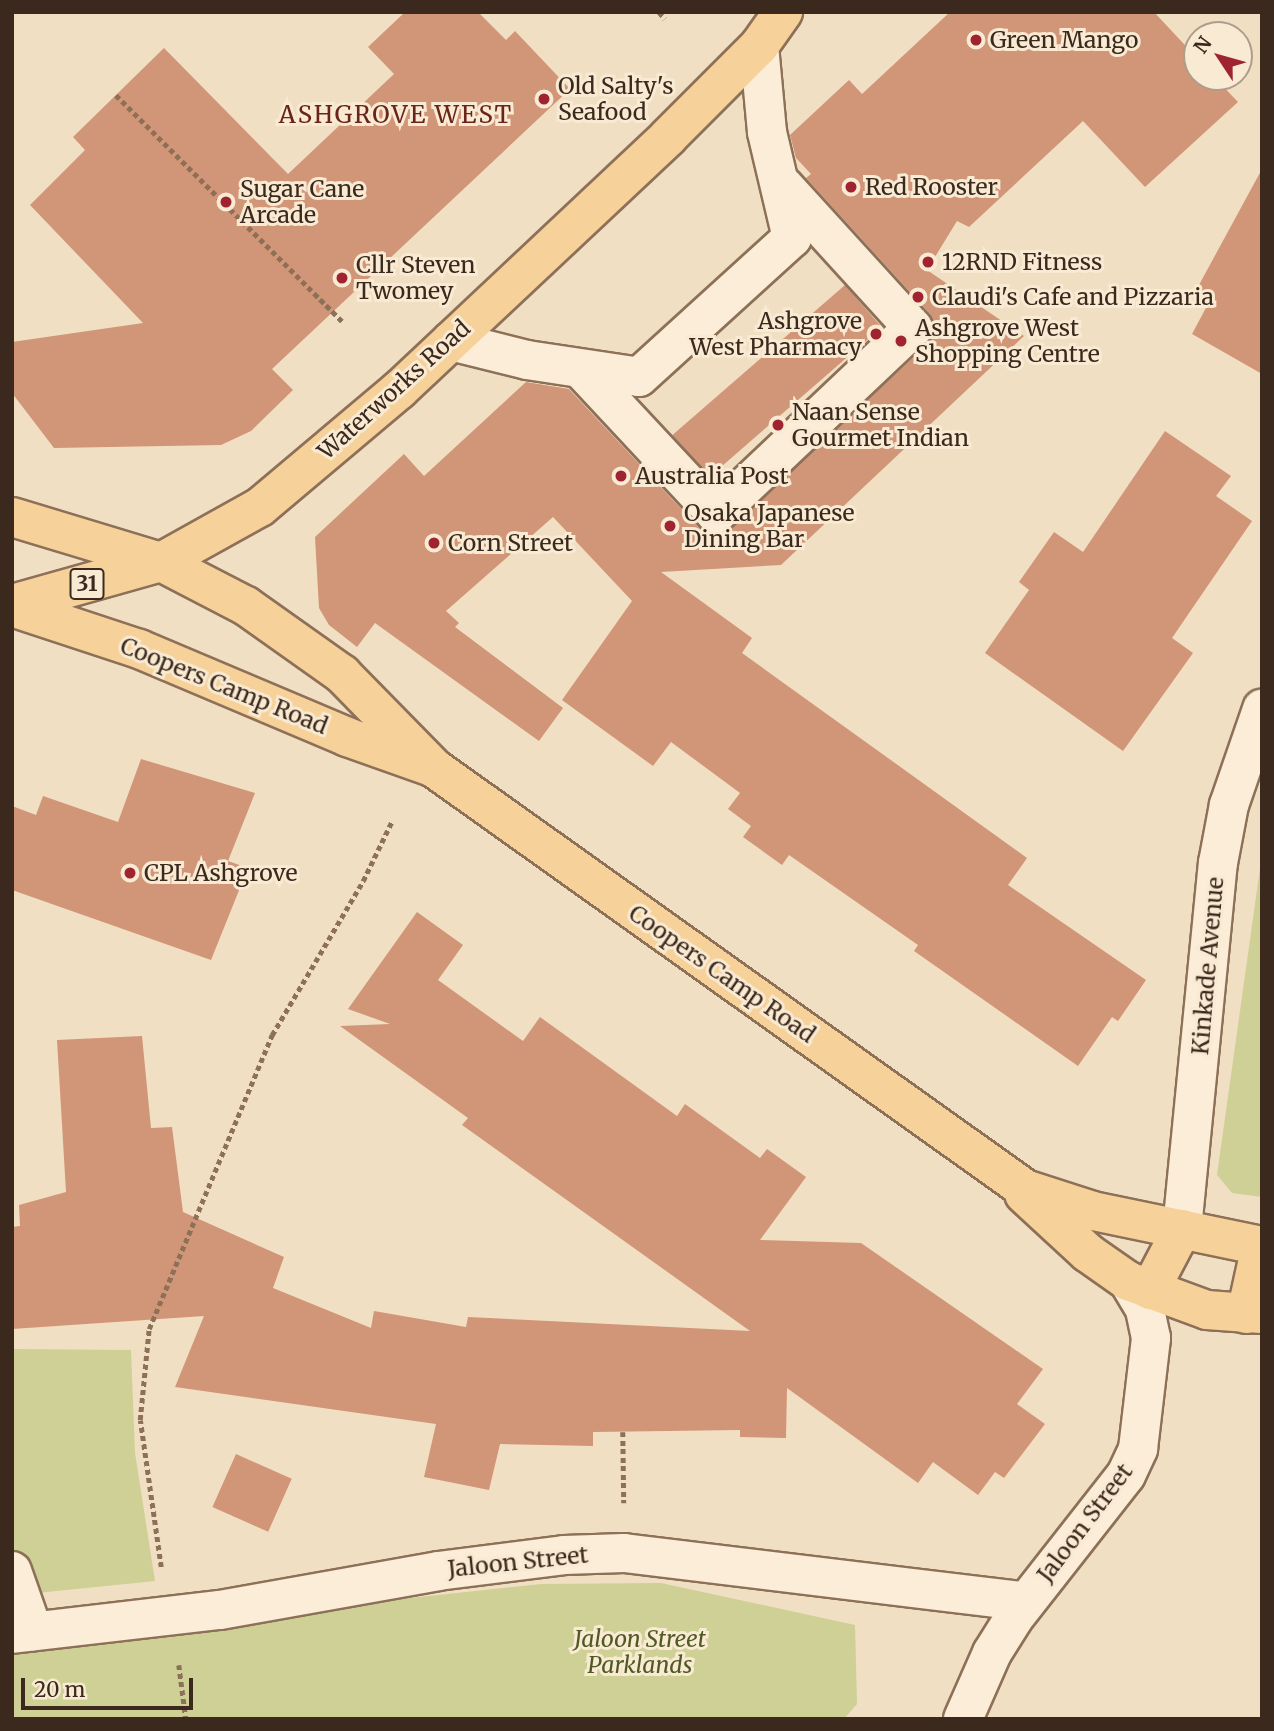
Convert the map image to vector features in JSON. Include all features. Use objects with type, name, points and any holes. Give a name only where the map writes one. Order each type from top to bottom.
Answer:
[{"type":"main road","name":"Waterworks Road","points":[[12,606],[161,562],[260,507],[451,341],[759,46],[783,12]]},
{"type":"main road","points":[[12,516],[161,562]]},
{"type":"main road","name":"Coopers Camp Road","points":[[161,562],[225,593],[342,674],[434,768],[1010,1180],[1088,1254],[1139,1285],[1208,1310],[1257,1322]]},
{"type":"main road","name":"Coopers Camp Road","points":[[12,606],[139,649],[347,737],[434,768]]},
{"type":"main road","name":"Coopers Camp Road","points":[[1010,1180],[1068,1204],[1261,1247]]},
{"type":"main road","points":[[1139,1285],[1182,1230]]},
{"type":"main road","points":[[1257,1322],[1261,1247]]},
{"type":"street","points":[[451,341],[581,369],[639,377],[792,238],[784,186],[767,132],[759,46]]},
{"type":"street","points":[[581,369],[716,514],[913,328],[784,186]]},
{"type":"street","name":"Kinkade Avenue","points":[[1182,1230],[1218,863],[1229,805],[1262,709]]},
{"type":"street","name":"Jaloon Street","points":[[963,1719],[992,1653],[1026,1602],[1126,1475],[1141,1438],[1151,1338],[1139,1285]]},
{"type":"street","name":"Jaloon Street","points":[[23,1632],[174,1614],[438,1571],[564,1555],[624,1553],[1026,1602]]},
{"type":"street","points":[[12,1571],[23,1632]]},
{"type":"path","points":[[659,12],[665,19]]},
{"type":"path","points":[[116,95],[342,321]]},
{"type":"path","points":[[174,1614],[158,1557],[140,1420],[149,1329],[272,1035],[363,881],[392,821]]},
{"type":"path","points":[[623,1432],[624,1553]]},
{"type":"green space","points":[[1262,854],[1262,1197],[1232,1193],[1217,1175]]},
{"type":"green space","points":[[12,1349],[131,1350],[135,1453],[155,1581],[27,1594],[12,1551]]},
{"type":"green space","name":"Jaloon Street Parklands","points":[[661,1583],[855,1625],[857,1704],[844,1719],[12,1719],[12,1655],[373,1602],[541,1584]]},
{"type":"building","points":[[405,12],[478,12],[506,40],[515,31],[570,89],[272,369],[293,390],[251,431],[221,445],[54,448],[12,393],[12,342],[143,323],[30,205],[85,150],[73,137],[164,48],[288,174],[394,74],[368,47]]},
{"type":"building","points":[[950,12],[1154,12],[1183,43],[1183,91],[1227,91],[1238,102],[1145,187],[1083,121],[969,227],[957,221],[927,270],[1024,336],[781,565],[661,572],[752,638],[742,653],[1027,858],[1008,885],[1146,980],[1118,1021],[1112,1017],[1078,1066],[914,951],[918,945],[789,855],[782,865],[743,837],[751,826],[728,809],[740,793],[671,742],[653,766],[562,700],[632,601],[553,517],[446,611],[459,623],[455,627],[563,708],[539,741],[375,623],[357,647],[329,625],[319,608],[315,537],[404,454],[424,476],[526,382],[569,389],[700,529],[720,535],[928,344],[934,334],[930,314],[806,178],[811,174],[796,158],[790,135],[849,80],[862,94]]},
{"type":"building","points":[[1262,169],[1262,374],[1192,334],[1208,304],[1193,296]]},
{"type":"building","points":[[845,285],[882,327],[709,478],[672,435]]},
{"type":"building","points":[[1165,431],[1231,476],[1216,496],[1252,521],[1172,638],[1193,653],[1123,751],[985,653],[1029,590],[1019,582],[1054,532],[1083,552]]},
{"type":"building","name":"CPL Ashgrove","points":[[141,759],[255,793],[228,861],[248,868],[211,960],[12,890],[12,806],[36,815],[43,796],[118,822]]},
{"type":"building","points":[[417,912],[463,945],[438,980],[523,1041],[540,1017],[677,1116],[685,1104],[760,1158],[767,1149],[806,1177],[760,1240],[861,1243],[1043,1369],[1017,1404],[1045,1424],[1004,1478],[995,1472],[978,1495],[933,1462],[918,1483],[787,1388],[786,1438],[740,1437],[740,1430],[593,1432],[593,1446],[500,1444],[489,1490],[424,1477],[436,1424],[175,1387],[204,1316],[12,1329],[12,1227],[20,1226],[19,1205],[66,1192],[57,1040],[142,1036],[151,1128],[172,1127],[183,1212],[284,1257],[273,1288],[371,1328],[374,1311],[466,1327],[468,1317],[750,1331],[462,1125],[468,1118],[340,1026],[390,1024],[348,1009]]},
{"type":"building","points":[[236,1454],[292,1479],[268,1532],[212,1507]]},
{"type":"place","name":"Green Mango","points":[[976,40]]},
{"type":"place","name":"Old Salty's Seafood","points":[[544,99]]},
{"type":"place","name":"Red Rooster","points":[[851,187]]},
{"type":"place","name":"Sugar Cane Arcade","points":[[226,202]]},
{"type":"place","name":"12RND Fitness","points":[[928,262]]},
{"type":"place","name":"Cllr Steven Twomey","points":[[342,278]]},
{"type":"place","name":"Claudi's Cafe and Pizzaria","points":[[918,297]]},
{"type":"place","name":"Ashgrove West Pharmacy","points":[[876,334]]},
{"type":"place","name":"Ashgrove West Shopping Centre","points":[[901,341]]},
{"type":"place","name":"Naan Sense Gourmet Indian","points":[[778,425]]},
{"type":"place","name":"Australia Post","points":[[621,476]]},
{"type":"place","name":"Osaka Japanese Dining Bar","points":[[670,526]]},
{"type":"place","name":"Corn Street","points":[[434,543]]},
{"type":"place","name":"CPL Ashgrove","points":[[130,873]]},
{"type":"district","name":"ASHGROVE WEST","points":[[396,115]]}]
